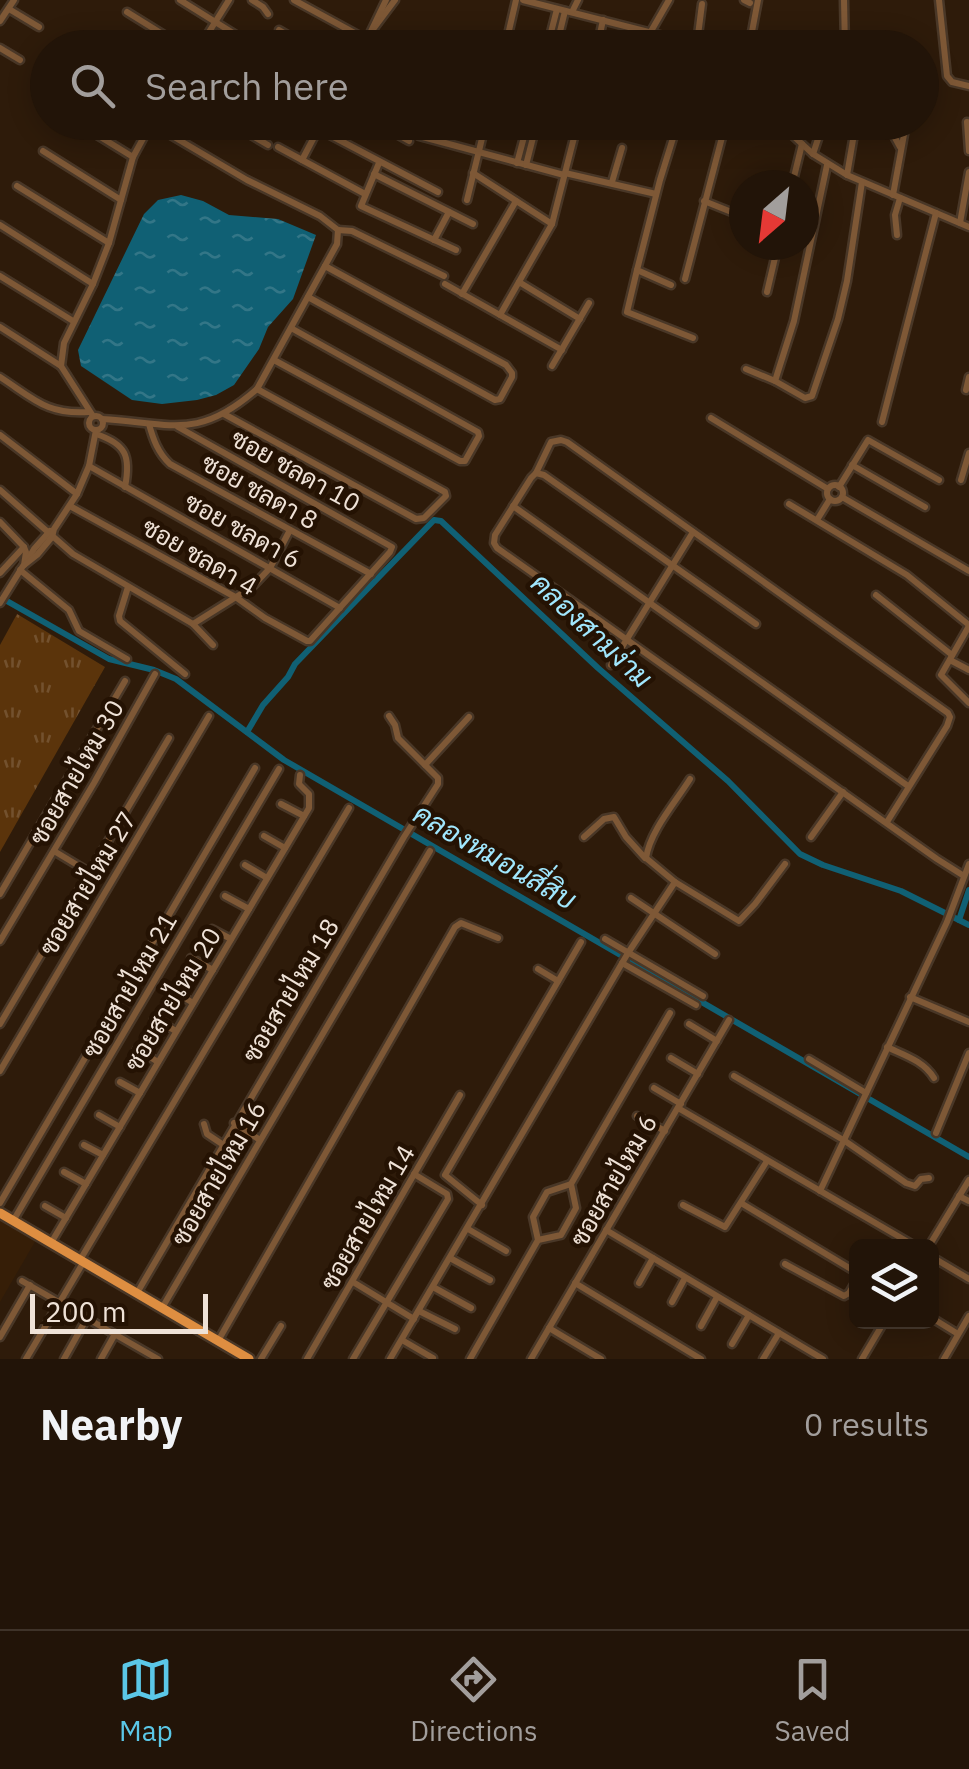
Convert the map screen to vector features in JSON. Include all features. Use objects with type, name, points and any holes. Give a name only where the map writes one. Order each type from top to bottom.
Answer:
[{"type":"main road","points":[[0,1213],[218,1340],[232,1355],[249,1359]]},
{"type":"street","points":[[0,21],[14,0]]},
{"type":"street","points":[[180,0],[228,30]]},
{"type":"street","points":[[210,30],[229,0]]},
{"type":"street","points":[[252,0],[268,14]]},
{"type":"street","points":[[294,0],[342,30]]},
{"type":"street","points":[[373,29],[386,0]]},
{"type":"street","points":[[373,29],[395,0]]},
{"type":"street","points":[[510,30],[519,0],[639,30]]},
{"type":"street","points":[[556,30],[564,11],[578,0]]},
{"type":"street","points":[[652,30],[669,0]]},
{"type":"street","points":[[844,0],[845,30]]},
{"type":"street","points":[[939,0],[948,76],[952,82],[969,86]]},
{"type":"street","points":[[751,1],[751,30]]},
{"type":"street","points":[[696,30],[702,4]]},
{"type":"street","points":[[9,9],[39,28]]},
{"type":"street","points":[[128,12],[156,30]]},
{"type":"street","points":[[601,30],[604,20]]},
{"type":"street","points":[[0,48],[20,60]]},
{"type":"street","points":[[967,122],[969,151]]},
{"type":"street","points":[[105,140],[133,157]]},
{"type":"street","points":[[61,366],[64,343],[109,243],[133,157],[142,140]]},
{"type":"street","points":[[180,140],[247,180],[320,216],[338,230],[352,231],[444,280],[562,350]]},
{"type":"street","points":[[260,140],[268,145]]},
{"type":"street","points":[[302,160],[313,140]]},
{"type":"street","points":[[342,140],[438,192]]},
{"type":"street","points":[[433,140],[656,194]]},
{"type":"street","points":[[468,200],[481,140]]},
{"type":"street","points":[[522,164],[525,140]]},
{"type":"street","points":[[522,164],[530,140]]},
{"type":"street","points":[[500,315],[552,224],[573,140]]},
{"type":"street","points":[[672,140],[627,312],[693,338]]},
{"type":"street","points":[[685,279],[721,140]]},
{"type":"street","points":[[798,140],[846,175],[969,227]]},
{"type":"street","points":[[814,154],[818,140]]},
{"type":"street","points":[[846,175],[853,140]]},
{"type":"street","points":[[896,140],[901,148]]},
{"type":"street","points":[[896,236],[903,140]]},
{"type":"street","points":[[796,170],[802,144]]},
{"type":"street","points":[[278,147],[364,194]]},
{"type":"street","points":[[612,182],[622,148]]},
{"type":"street","points":[[43,151],[120,200]]},
{"type":"street","points":[[379,163],[361,206],[456,250]]},
{"type":"street","points":[[776,381],[794,321],[827,164]]},
{"type":"street","points":[[960,223],[969,172]]},
{"type":"street","points":[[473,173],[552,224]]},
{"type":"street","points":[[374,174],[473,224]]},
{"type":"street","points":[[746,368],[805,398],[812,396],[838,320],[862,182]]},
{"type":"street","points":[[17,186],[109,243]]},
{"type":"street","points":[[462,294],[516,201]]},
{"type":"street","points":[[704,201],[729,211]]},
{"type":"street","points":[[434,240],[449,212]]},
{"type":"street","points":[[882,422],[936,213]]},
{"type":"street","points":[[0,225],[92,284]]},
{"type":"street","points":[[0,378],[48,408],[64,413],[178,427],[216,418],[257,390],[337,244],[338,230]]},
{"type":"street","points":[[766,292],[774,260]]},
{"type":"street","points":[[308,297],[498,401],[513,375],[506,365],[325,266]]},
{"type":"street","points":[[637,270],[671,285]]},
{"type":"street","points":[[0,276],[73,321]]},
{"type":"street","points":[[519,282],[580,319]]},
{"type":"street","points":[[552,366],[589,304]]},
{"type":"street","points":[[0,327],[61,366],[91,414],[89,425],[126,454],[125,487]]},
{"type":"street","points":[[274,360],[463,462],[480,434],[291,328]]},
{"type":"street","points":[[966,390],[969,377]]},
{"type":"street","points":[[224,414],[420,519],[446,496],[257,390]]},
{"type":"street","points":[[0,603],[34,549],[51,533],[77,494],[89,466],[96,432],[102,428],[102,418]]},
{"type":"street","points":[[712,418],[828,489]]},
{"type":"street","name":"ซอย ชลดา 8","points":[[149,424],[156,444],[170,464],[370,574]]},
{"type":"street","name":"ซอย ชลดา 10","points":[[178,427],[390,544],[392,550],[370,574]]},
{"type":"street","points":[[0,435],[77,494]]},
{"type":"street","points":[[887,822],[948,726],[948,713],[561,440],[551,442],[536,473],[494,535],[497,548],[843,792],[964,876]]},
{"type":"street","points":[[839,486],[868,440],[939,480]]},
{"type":"street","points":[[961,480],[969,453]]},
{"type":"street","points":[[852,465],[925,507]]},
{"type":"street","name":"ซอย ชลดา 6","points":[[89,466],[341,608]]},
{"type":"street","points":[[536,473],[544,474],[756,624]]},
{"type":"street","points":[[828,489],[839,486]]},
{"type":"street","points":[[839,486],[842,498]]},
{"type":"street","points":[[828,489],[830,499]]},
{"type":"street","points":[[0,490],[72,554],[193,624],[213,645]]},
{"type":"street","points":[[830,499],[842,498]]},
{"type":"street","points":[[842,498],[969,571]]},
{"type":"street","points":[[817,520],[830,499]]},
{"type":"street","points":[[789,504],[907,575],[968,630],[941,676],[969,703]]},
{"type":"street","name":"ซอย ชลดา 4","points":[[70,506],[238,598],[309,642],[341,608]]},
{"type":"street","points":[[513,506],[908,786]]},
{"type":"street","points":[[0,522],[24,547],[23,566]]},
{"type":"street","points":[[193,624],[238,598],[270,568],[290,530]]},
{"type":"street","points":[[610,665],[693,532]]},
{"type":"street","points":[[0,574],[24,547]]},
{"type":"street","points":[[23,566],[70,610],[78,631],[127,659]]},
{"type":"street","points":[[341,608],[370,574]]},
{"type":"street","points":[[128,587],[120,621],[185,674]]},
{"type":"street","points":[[876,595],[969,670]]},
{"type":"street","name":"ซอยสายไหม 30","points":[[0,941],[155,674]]},
{"type":"street","points":[[0,894],[125,681]]},
{"type":"street","name":"ซอยสายไหม 27","points":[[0,1071],[209,716]]},
{"type":"street","points":[[389,716],[396,735],[425,765],[470,718]]},
{"type":"street","points":[[1,1018],[168,738]]},
{"type":"street","name":"ซอยสายไหม 18","points":[[136,1294],[439,782],[425,765]]},
{"type":"street","points":[[0,1202],[254,768]]},
{"type":"street","name":"ซอยสายไหม 21","points":[[13,1221],[279,769]]},
{"type":"street","points":[[281,804],[304,816],[309,797],[298,784],[300,775]]},
{"type":"street","points":[[646,858],[660,825],[690,779]]},
{"type":"street","points":[[810,837],[843,792]]},
{"type":"street","points":[[26,1359],[349,808]]},
{"type":"street","name":"ซอยสายไหม 20","points":[[51,1244],[304,816]]},
{"type":"street","points":[[584,837],[604,819],[614,817],[646,858],[675,882],[739,921],[785,864]]},
{"type":"street","points":[[264,836],[285,848]]},
{"type":"street","points":[[54,851],[89,872]]},
{"type":"street","name":"ซอยสายไหม 16","points":[[162,1308],[430,851]]},
{"type":"street","points":[[820,1191],[954,907],[969,864]]},
{"type":"street","points":[[246,866],[267,878]]},
{"type":"street","points":[[390,1359],[626,957],[675,882]]},
{"type":"street","points":[[226,896],[249,909]]},
{"type":"street","points":[[630,898],[715,954]]},
{"type":"street","points":[[218,1340],[455,926],[461,923],[498,938]]},
{"type":"street","points":[[212,929],[231,939]]},
{"type":"street","points":[[606,939],[696,1005]]},
{"type":"street","points":[[482,1206],[445,1175],[581,942]]},
{"type":"street","points":[[626,957],[703,996]]},
{"type":"street","points":[[191,958],[213,970]]},
{"type":"street","points":[[538,969],[558,982]]},
{"type":"street","points":[[172,990],[193,1003]]},
{"type":"street","points":[[910,997],[969,1022]]},
{"type":"street","points":[[470,1359],[538,1240],[532,1216],[547,1192],[571,1184],[670,1014]]},
{"type":"street","points":[[154,1019],[176,1031]]},
{"type":"street","name":"ซอยสายไหม 6","points":[[531,1359],[730,1020]]},
{"type":"street","points":[[689,1024],[717,1041]]},
{"type":"street","points":[[888,1046],[926,1068],[934,1078]]},
{"type":"street","points":[[137,1050],[158,1062]]},
{"type":"street","points":[[936,1133],[969,1053]]},
{"type":"street","points":[[671,1058],[698,1074]]},
{"type":"street","points":[[809,1058],[866,1094]]},
{"type":"street","points":[[734,1076],[912,1186],[921,1178],[929,1178]]},
{"type":"street","points":[[120,1082],[140,1093]]},
{"type":"street","points":[[654,1088],[767,1161],[902,1239]]},
{"type":"street","name":"ซอยสายไหม 14","points":[[307,1359],[460,1095]]},
{"type":"street","points":[[99,1115],[120,1127]]},
{"type":"street","points":[[637,1116],[664,1131]]},
{"type":"street","points":[[204,1124],[207,1134],[222,1144]]},
{"type":"street","points":[[234,1124],[260,1140]]},
{"type":"street","points":[[84,1145],[103,1155]]},
{"type":"street","points":[[683,1205],[725,1228],[767,1161]]},
{"type":"street","points":[[64,1172],[86,1184]]},
{"type":"street","points":[[354,1359],[448,1196],[414,1174]]},
{"type":"street","points":[[933,1239],[969,1180]]},
{"type":"street","points":[[538,1240],[560,1235],[576,1208],[571,1184]]},
{"type":"street","points":[[959,1196],[969,1201]]},
{"type":"street","points":[[741,1203],[849,1268]]},
{"type":"street","points":[[45,1206],[66,1218]]},
{"type":"street","points":[[468,1228],[506,1251]]},
{"type":"street","points":[[606,1230],[824,1359]]},
{"type":"street","points":[[450,1258],[490,1280]]},
{"type":"street","points":[[639,1282],[653,1258]]},
{"type":"street","points":[[939,1261],[969,1279]]},
{"type":"street","points":[[785,1264],[844,1296],[849,1293]]},
{"type":"street","points":[[672,1302],[685,1278]]},
{"type":"street","points":[[353,1282],[414,1319]]},
{"type":"street","points":[[0,1337],[26,1283],[158,1359]]},
{"type":"street","points":[[575,1283],[701,1359]]},
{"type":"street","points":[[433,1287],[471,1308]]},
{"type":"street","points":[[700,1326],[717,1296]]},
{"type":"street","points":[[419,1311],[455,1329]]},
{"type":"street","points":[[732,1344],[749,1315]]},
{"type":"street","points":[[944,1359],[969,1316]]},
{"type":"street","points":[[64,1359],[88,1318]]},
{"type":"street","points":[[939,1322],[958,1334]]},
{"type":"street","points":[[262,1359],[281,1326]]},
{"type":"street","points":[[549,1328],[601,1359]]},
{"type":"street","points":[[862,1359],[880,1329]]},
{"type":"street","points":[[763,1359],[779,1333]]},
{"type":"street","points":[[100,1359],[115,1334]]},
{"type":"street","points":[[402,1340],[433,1358]]},
{"type":"street","points":[[803,1359],[808,1350]]},
{"type":"shaded area","points":[[0,1220],[36,1240],[0,1302]]},
{"type":"green space","points":[[17,614],[105,667],[0,852],[0,645]]},
{"type":"water","points":[[181,195],[229,215],[278,219],[316,235],[293,299],[268,327],[259,349],[234,385],[197,400],[162,404],[132,400],[81,366],[78,350],[144,214],[158,200]]},
{"type":"waterway","name":"คลองสามง่าม","points":[[247,732],[295,664],[434,520],[441,521],[598,668],[728,781],[800,854],[901,891],[959,920]]},
{"type":"waterway","name":"คลองหมอนสี่สิบ","points":[[0,597],[109,659],[176,679],[284,760],[969,1157]]},
{"type":"waterway","name":"คลองสามง่าม","points":[[969,890],[959,920],[969,925]]}]
